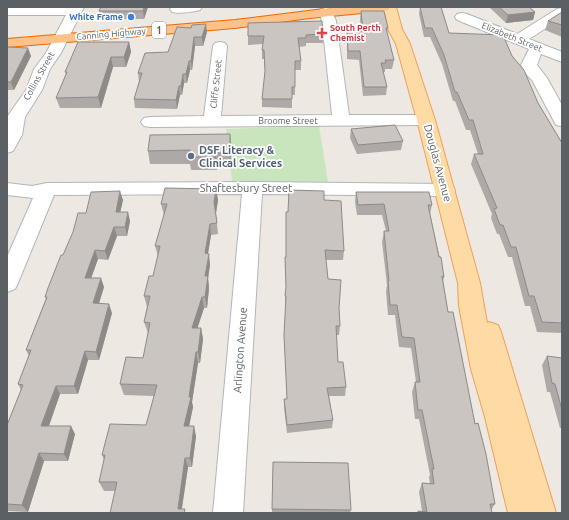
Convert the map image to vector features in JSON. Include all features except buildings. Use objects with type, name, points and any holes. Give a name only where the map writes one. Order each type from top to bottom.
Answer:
[{"type":"highway","name":"Canning Highway","points":[[7,36],[62,35],[235,24],[326,12],[383,7]]},
{"type":"highway","name":"Canning Highway","points":[[7,42],[62,35],[169,16],[310,14]]},
{"type":"main road","name":"Douglas Avenue","points":[[389,7],[395,29],[404,44],[445,190],[469,283],[484,369],[499,417],[523,513]]},
{"type":"main road","name":"Douglas Avenue","points":[[401,7],[406,29],[404,44]]},
{"type":"main road","name":"Douglas Avenue","points":[[469,283],[483,310],[541,513]]},
{"type":"street","points":[[169,16],[195,7]]},
{"type":"street","points":[[7,11],[76,9]]},
{"type":"street","name":"Collins Street","points":[[7,147],[13,135],[16,117],[34,90],[42,69],[53,53],[76,9]]},
{"type":"street","points":[[326,12],[329,21],[341,120]]},
{"type":"street","points":[[519,39],[562,12]]},
{"type":"street","name":"Elizabeth Street","points":[[462,17],[551,53]]},
{"type":"street","name":"Cliffe Street","points":[[212,121],[220,46]]},
{"type":"street","points":[[551,53],[540,66],[539,78],[562,121]]},
{"type":"street","name":"Broome Street","points":[[150,122],[426,120]]},
{"type":"street","name":"Shaftesbury Street","points":[[7,180],[34,184],[47,189]]},
{"type":"street","name":"Shaftesbury Street","points":[[7,189],[32,192],[47,189],[255,188],[445,190]]},
{"type":"street","name":"Arlington Avenue","points":[[228,513],[252,198],[255,188]]},
{"type":"street","points":[[7,283],[47,189]]},
{"type":"green space","points":[[319,126],[328,182],[232,181],[226,129]]},
{"type":"place","name":"White Frame","points":[[131,17]]},
{"type":"place","name":"South Perth Chemist","points":[[322,33]]},
{"type":"place","name":"DSF Literacy & Clinical Services","points":[[191,156]]}]
